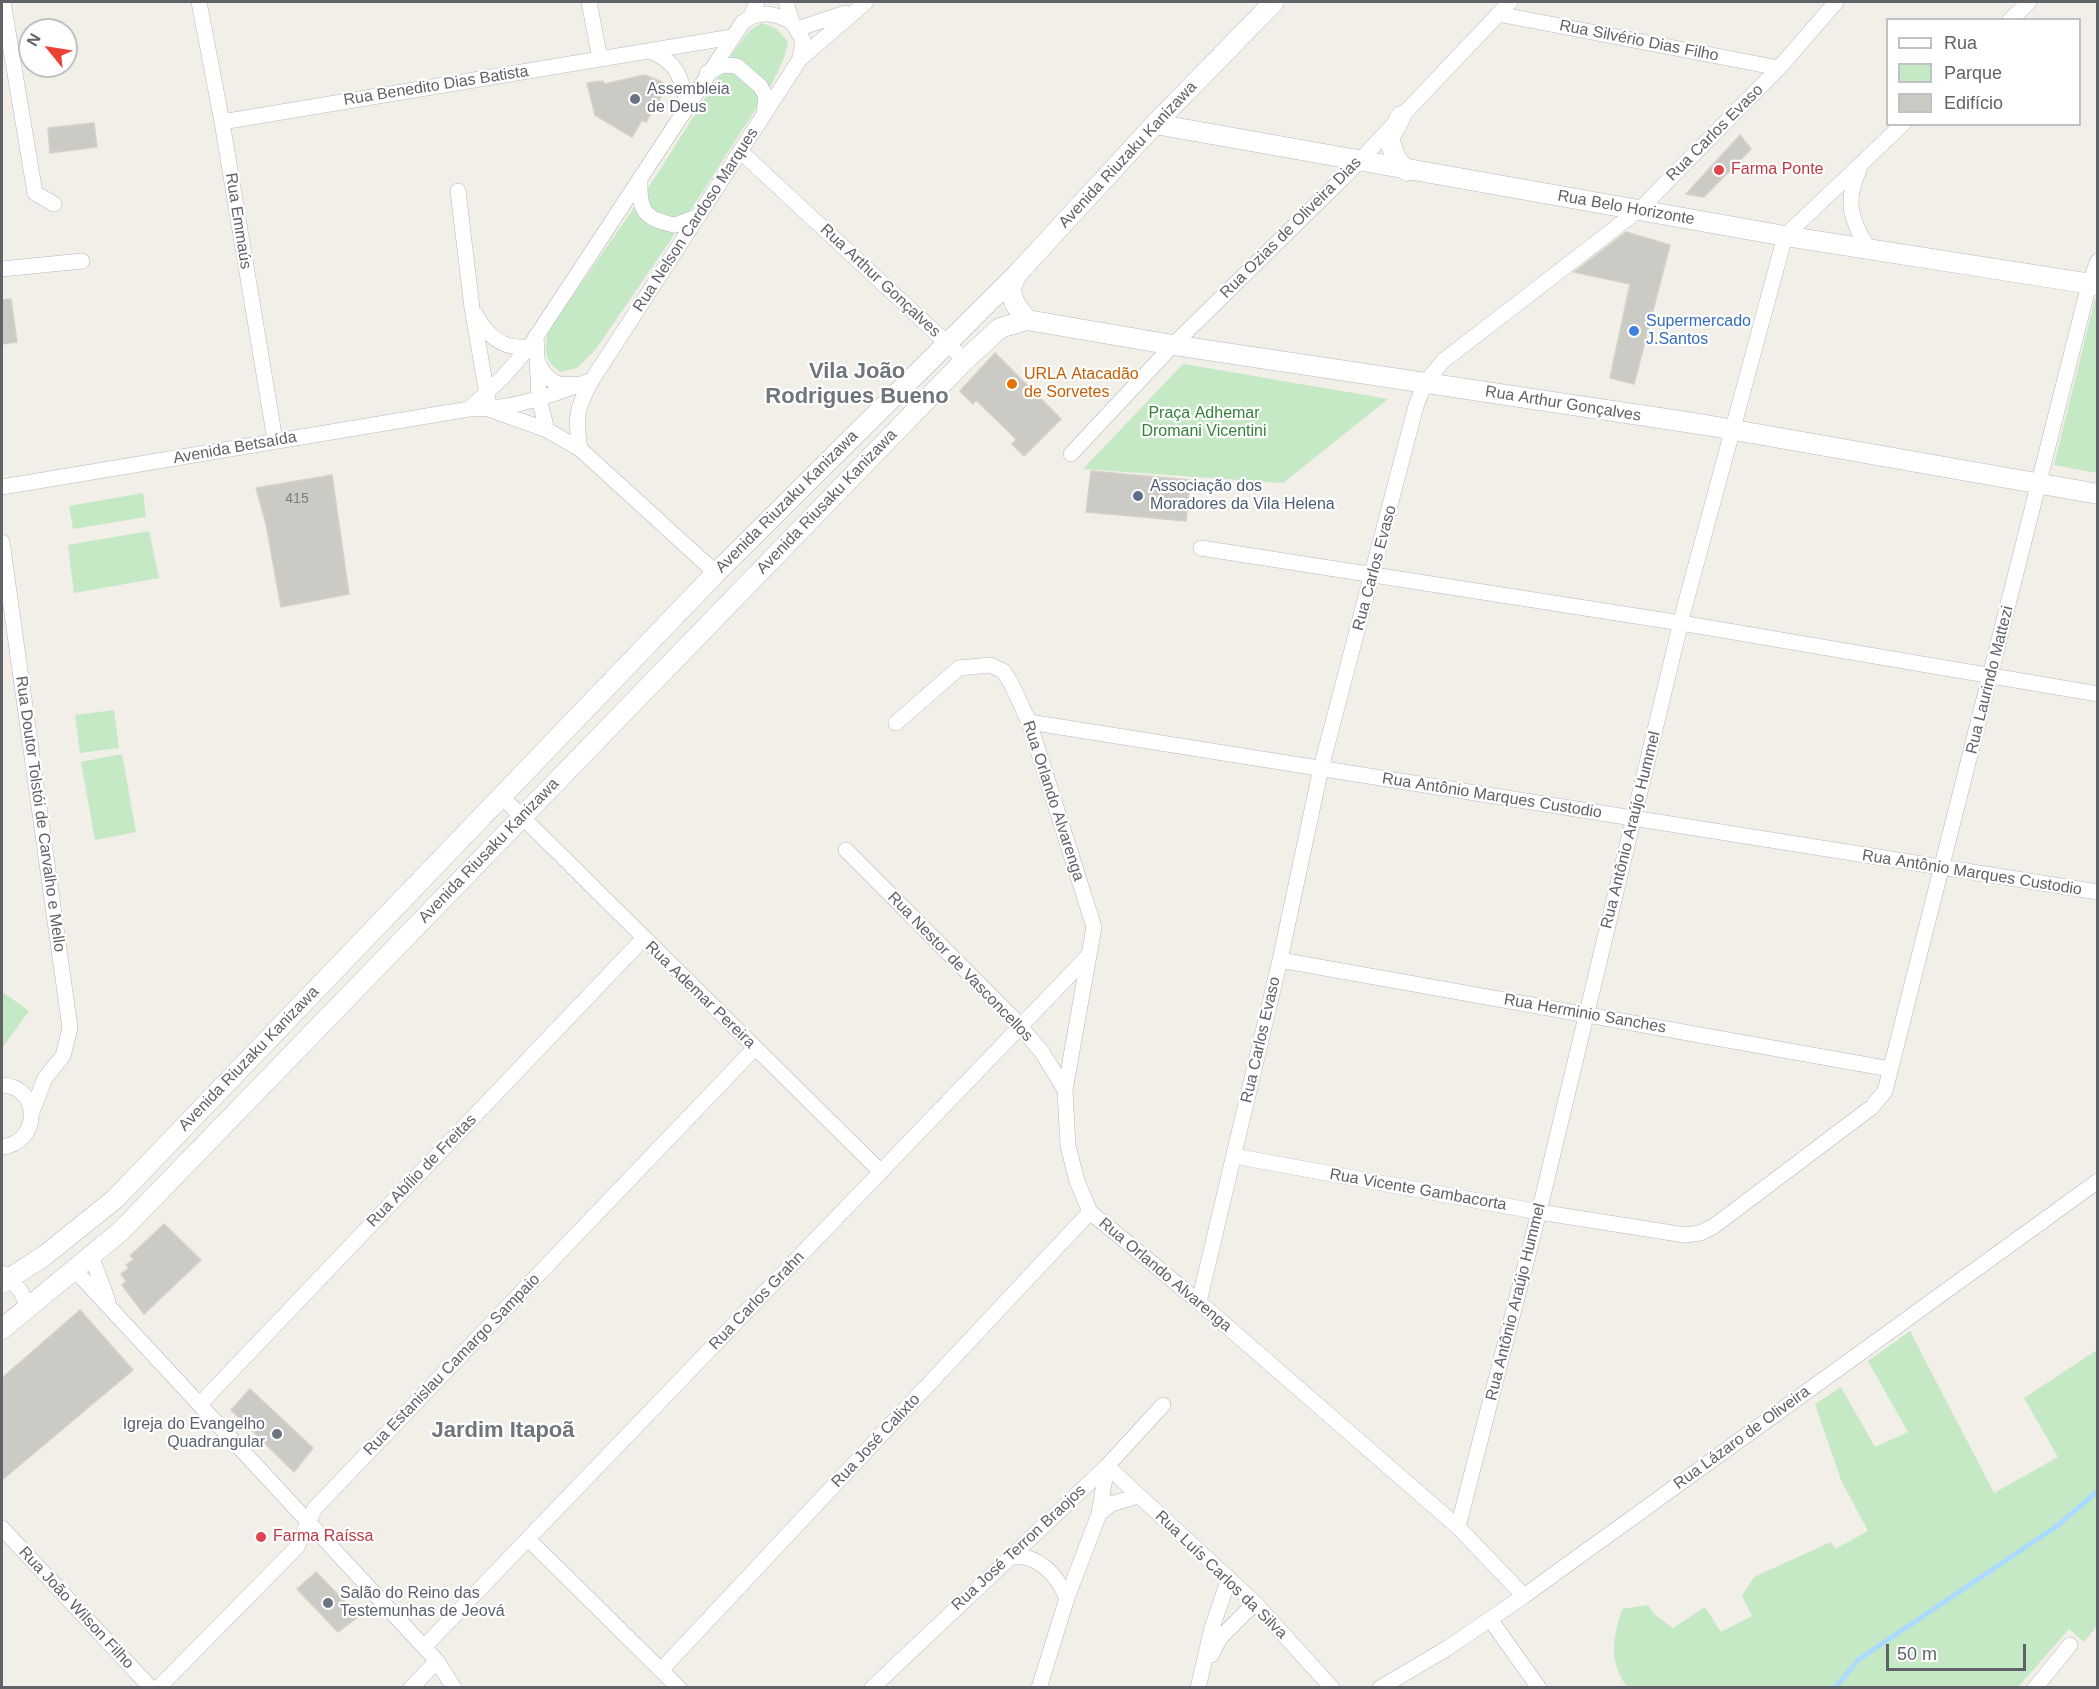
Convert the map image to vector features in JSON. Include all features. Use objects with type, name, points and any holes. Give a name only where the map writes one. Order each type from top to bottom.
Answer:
[{"type":"street","points":[[3,2],[35,193],[54,204]]},
{"type":"street","name":"Rua Emmaús","points":[[199,2],[222,122],[275,440]]},
{"type":"street","points":[[589,2],[600,59]]},
{"type":"street","points":[[786,2],[794,26],[803,40],[800,59]]},
{"type":"street","name":"Rua Nelson Cardoso Marques","points":[[580,449],[576,424],[578,404],[592,380],[800,59],[851,12],[866,2]]},
{"type":"street","name":"Avenida Riuzaku Kanizawa","points":[[28,1306],[20,1290],[3,1278],[65,1239],[115,1199],[716,573],[946,341],[1017,274],[1155,124],[1274,2]]},
{"type":"street","name":"Rua Ozias de Oliveira Dias","points":[[1071,454],[1173,345],[1359,162],[1510,2]]},
{"type":"street","name":"Rua Carlos Evaso","points":[[1198,1302],[1280,960],[1321,768],[1416,406],[1425,383],[1443,361],[1640,209],[1779,69],[1836,2]]},
{"type":"street","points":[[2012,18],[2029,2]]},
{"type":"street","points":[[469,409],[533,341],[742,22],[754,9],[774,13],[794,26]]},
{"type":"street","name":"Rua Nelson Cardoso Marques","points":[[794,26],[851,12]]},
{"type":"street","name":"Rua Silvério Dias Filho","points":[[1498,14],[1779,69]]},
{"type":"street","name":"Rua Benedito Dias Batista","points":[[222,122],[732,37]]},
{"type":"street","points":[[650,51],[667,58],[674,67],[683,86],[687,104]]},
{"type":"street","points":[[707,73],[723,65],[737,66],[760,86],[766,96],[764,114]]},
{"type":"street","points":[[1401,116],[1389,139],[1396,159],[1407,171]]},
{"type":"street","name":"Rua Belo Horizonte","points":[[1155,124],[1407,171],[1640,209],[1785,236],[1868,247],[2093,284]]},
{"type":"street","points":[[1785,236],[1901,126]]},
{"type":"street","name":"Rua Arthur Gonçalves","points":[[740,151],[965,360],[1000,328],[1027,320],[1173,345],[1732,431],[2097,494]]},
{"type":"street","points":[[1862,165],[1851,190],[1850,213],[1868,247]]},
{"type":"street","points":[[640,178],[639,204],[645,214],[675,225],[699,216]]},
{"type":"street","points":[[458,191],[472,308],[485,393],[489,402],[494,408],[547,430],[580,449],[716,573]]},
{"type":"street","name":"Rua Antônio Araújo Hummel","points":[[1458,1527],[1539,1212],[1681,623],[1785,236]]},
{"type":"street","points":[[2,269],[82,261]]},
{"type":"street","name":"Rua Laurindo Mattezi","points":[[1881,1098],[1992,675],[2037,484],[2093,284],[2097,261]]},
{"type":"street","points":[[1017,274],[1010,289],[1015,304],[1027,320]]},
{"type":"street","points":[[472,308],[482,326],[500,343],[520,348],[533,341]]},
{"type":"street","points":[[533,341],[537,361],[539,399],[547,430]]},
{"type":"street","name":"Avenida Riusaku Kanizawa","points":[[2,1329],[129,1223],[965,360]]},
{"type":"street","points":[[537,361],[543,375],[554,382],[569,385],[592,380]]},
{"type":"street","points":[[494,408],[539,399],[592,380]]},
{"type":"street","name":"Avenida Betsaída","points":[[2,487],[275,440],[469,409],[494,408]]},
{"type":"street","name":"Rua Doutor Tolstói de Carvalho e Mello","points":[[2,542],[70,1028],[63,1056],[45,1078],[32,1112],[28,1131],[13,1145],[2,1147]]},
{"type":"street","points":[[1201,548],[1681,623],[2097,693]]},
{"type":"street","name":"Rua Orlando Alvarenga","points":[[896,723],[960,668],[990,665],[1003,671],[1029,722],[1094,927],[1065,1090],[1068,1146],[1077,1181],[1090,1212],[1198,1302],[1458,1527],[1524,1596]]},
{"type":"street","name":"Rua Antônio Marques Custodio","points":[[1029,722],[2097,892]]},
{"type":"street","points":[[501,796],[522,816]]},
{"type":"street","name":"Rua Ademar Pereira","points":[[522,816],[643,939],[881,1172]]},
{"type":"street","name":"Rua Nestor de Vasconcellos","points":[[846,850],[1020,1027],[1042,1052],[1065,1090]]},
{"type":"street","name":"Rua Abílio de Freitas","points":[[200,1404],[643,939]]},
{"type":"street","name":"Rua Carlos Grahn","points":[[424,1647],[1090,955]]},
{"type":"street","name":"Rua Herminio Sanches","points":[[1280,960],[1890,1069]]},
{"type":"street","name":"Rua Estanislau Camargo Sampaio","points":[[158,1688],[297,1547],[315,1508],[755,1048]]},
{"type":"street","points":[[8,1087],[45,1078]]},
{"type":"street","points":[[8,1087],[29,1102],[32,1112]]},
{"type":"street","name":"Rua Vicente Gambacorta","points":[[1234,1156],[1539,1212],[1685,1235],[1700,1233],[1714,1226],[1881,1098]]},
{"type":"street","name":"Rua Lázaro de Oliveira","points":[[1380,1688],[1524,1596],[2097,1181]]},
{"type":"street","name":"Rua José Calixto","points":[[662,1669],[1090,1212]]},
{"type":"street","points":[[112,1309],[92,1255],[83,1241],[65,1239],[63,1259],[112,1309],[437,1661],[454,1688]]},
{"type":"street","name":"Rua José Terron Braojos","points":[[872,1688],[1107,1466],[1162,1405]]},
{"type":"street","points":[[1039,1688],[1067,1598],[1099,1514],[1107,1466]]},
{"type":"street","name":"Rua Luís Carlos da Silva","points":[[1107,1466],[1255,1603],[1332,1688]]},
{"type":"street","points":[[1099,1514],[1111,1504],[1137,1496]]},
{"type":"street","name":"Rua João Wilson Filho","points":[[2,1528],[151,1688]]},
{"type":"street","points":[[528,1539],[679,1688]]},
{"type":"street","points":[[1009,1558],[1017,1556],[1037,1561],[1058,1581],[1067,1598]]},
{"type":"street","points":[[1200,1681],[1212,1628],[1229,1578]]},
{"type":"street","points":[[1200,1681],[1221,1638],[1255,1603]]},
{"type":"street","points":[[1490,1619],[1539,1688]]},
{"type":"street","points":[[2034,1688],[2070,1645]]},
{"type":"street","points":[[411,1688],[437,1661]]},
{"type":"green space","points":[[762,23],[777,29],[788,42],[780,68],[767,92],[596,349],[577,368],[560,372],[550,363],[546,354],[549,330],[658,173],[735,50],[750,30]]},
{"type":"green space","points":[[2095,299],[2098,300],[2097,473],[2054,465]]},
{"type":"green space","name":"Praça Adhemar Dromani Vicentini","points":[[1183,364],[1388,399],[1283,483],[1083,469]]},
{"type":"green space","points":[[143,493],[146,517],[73,529],[69,506]]},
{"type":"green space","points":[[149,531],[159,578],[74,593],[68,545]]},
{"type":"green space","points":[[114,710],[119,748],[80,753],[75,715]]},
{"type":"green space","points":[[122,754],[136,832],[95,840],[81,762]]},
{"type":"green space","points":[[4,993],[29,1011],[2,1048],[2,996]]},
{"type":"green space","points":[[1910,1331],[1994,1493],[2058,1457],[2024,1398],[2097,1350],[2097,1626],[2084,1642],[2069,1629],[2018,1687],[1627,1687],[1617,1667],[1614,1649],[1622,1609],[1648,1605],[1654,1614],[1673,1628],[1705,1607],[1721,1632],[1752,1616],[1742,1596],[1754,1577],[1831,1542],[1835,1549],[1868,1531],[1841,1480],[1815,1404],[1841,1387],[1875,1447],[1908,1432],[1868,1361]]},
{"type":"building","points":[[645,75],[662,82],[665,90],[646,122],[642,120],[632,137],[595,115],[587,83],[603,81],[604,84]]},
{"type":"building","points":[[94,123],[97,147],[50,153],[48,128]]},
{"type":"building","name":"Farma Ponte","points":[[1740,135],[1751,149],[1704,197],[1686,194]]},
{"type":"building","name":"Supermercado J.Santos","points":[[1626,232],[1670,245],[1634,384],[1610,378],[1630,284],[1574,272]]},
{"type":"building","points":[[11,299],[17,342],[2,344],[2,300]]},
{"type":"building","points":[[995,353],[1061,419],[1024,456],[1012,444],[1016,439],[976,400],[973,404],[960,391]]},
{"type":"building","name":"Associação dos Moradores da Vila Helena","points":[[1091,471],[1190,480],[1186,521],[1086,512]]},
{"type":"building","points":[[332,475],[349,594],[281,607],[266,524],[256,488]]},
{"type":"building","points":[[164,1224],[201,1260],[144,1314],[122,1285],[126,1281],[121,1274],[129,1268],[126,1265],[134,1259],[130,1256]]},
{"type":"building","points":[[80,1310],[133,1370],[2,1480],[2,1378]]},
{"type":"building","name":"Igreja do Evangelho Quadrangular","points":[[250,1389],[313,1448],[294,1472],[231,1410]]},
{"type":"building","name":"Salão do Reino das Testemunhas de Jeová","points":[[316,1572],[359,1616],[338,1632],[297,1589]]},
{"type":"waterway","points":[[1835,1688],[1858,1660],[2057,1526],[2098,1491]]},
{"type":"place","name":"Assembleia de Deus","points":[[635,99]]},
{"type":"place","name":"Farma Ponte","points":[[1719,170]]},
{"type":"place","name":"Supermercado J.Santos","points":[[1634,331]]},
{"type":"place","name":"URLA Atacadão de Sorvetes","points":[[1012,384]]},
{"type":"place","name":"Associação dos Moradores da Vila Helena","points":[[1138,496]]},
{"type":"place","name":"Igreja do Evangelho Quadrangular","points":[[277,1434]]},
{"type":"place","name":"Farma Raíssa","points":[[261,1537]]},
{"type":"place","name":"Salão do Reino das Testemunhas de Jeová","points":[[328,1603]]},
{"type":"district","name":"Vila João Rodrigues Bueno","points":[[857,384]]},
{"type":"district","name":"Jardim Itapoã","points":[[503,1431]]}]
